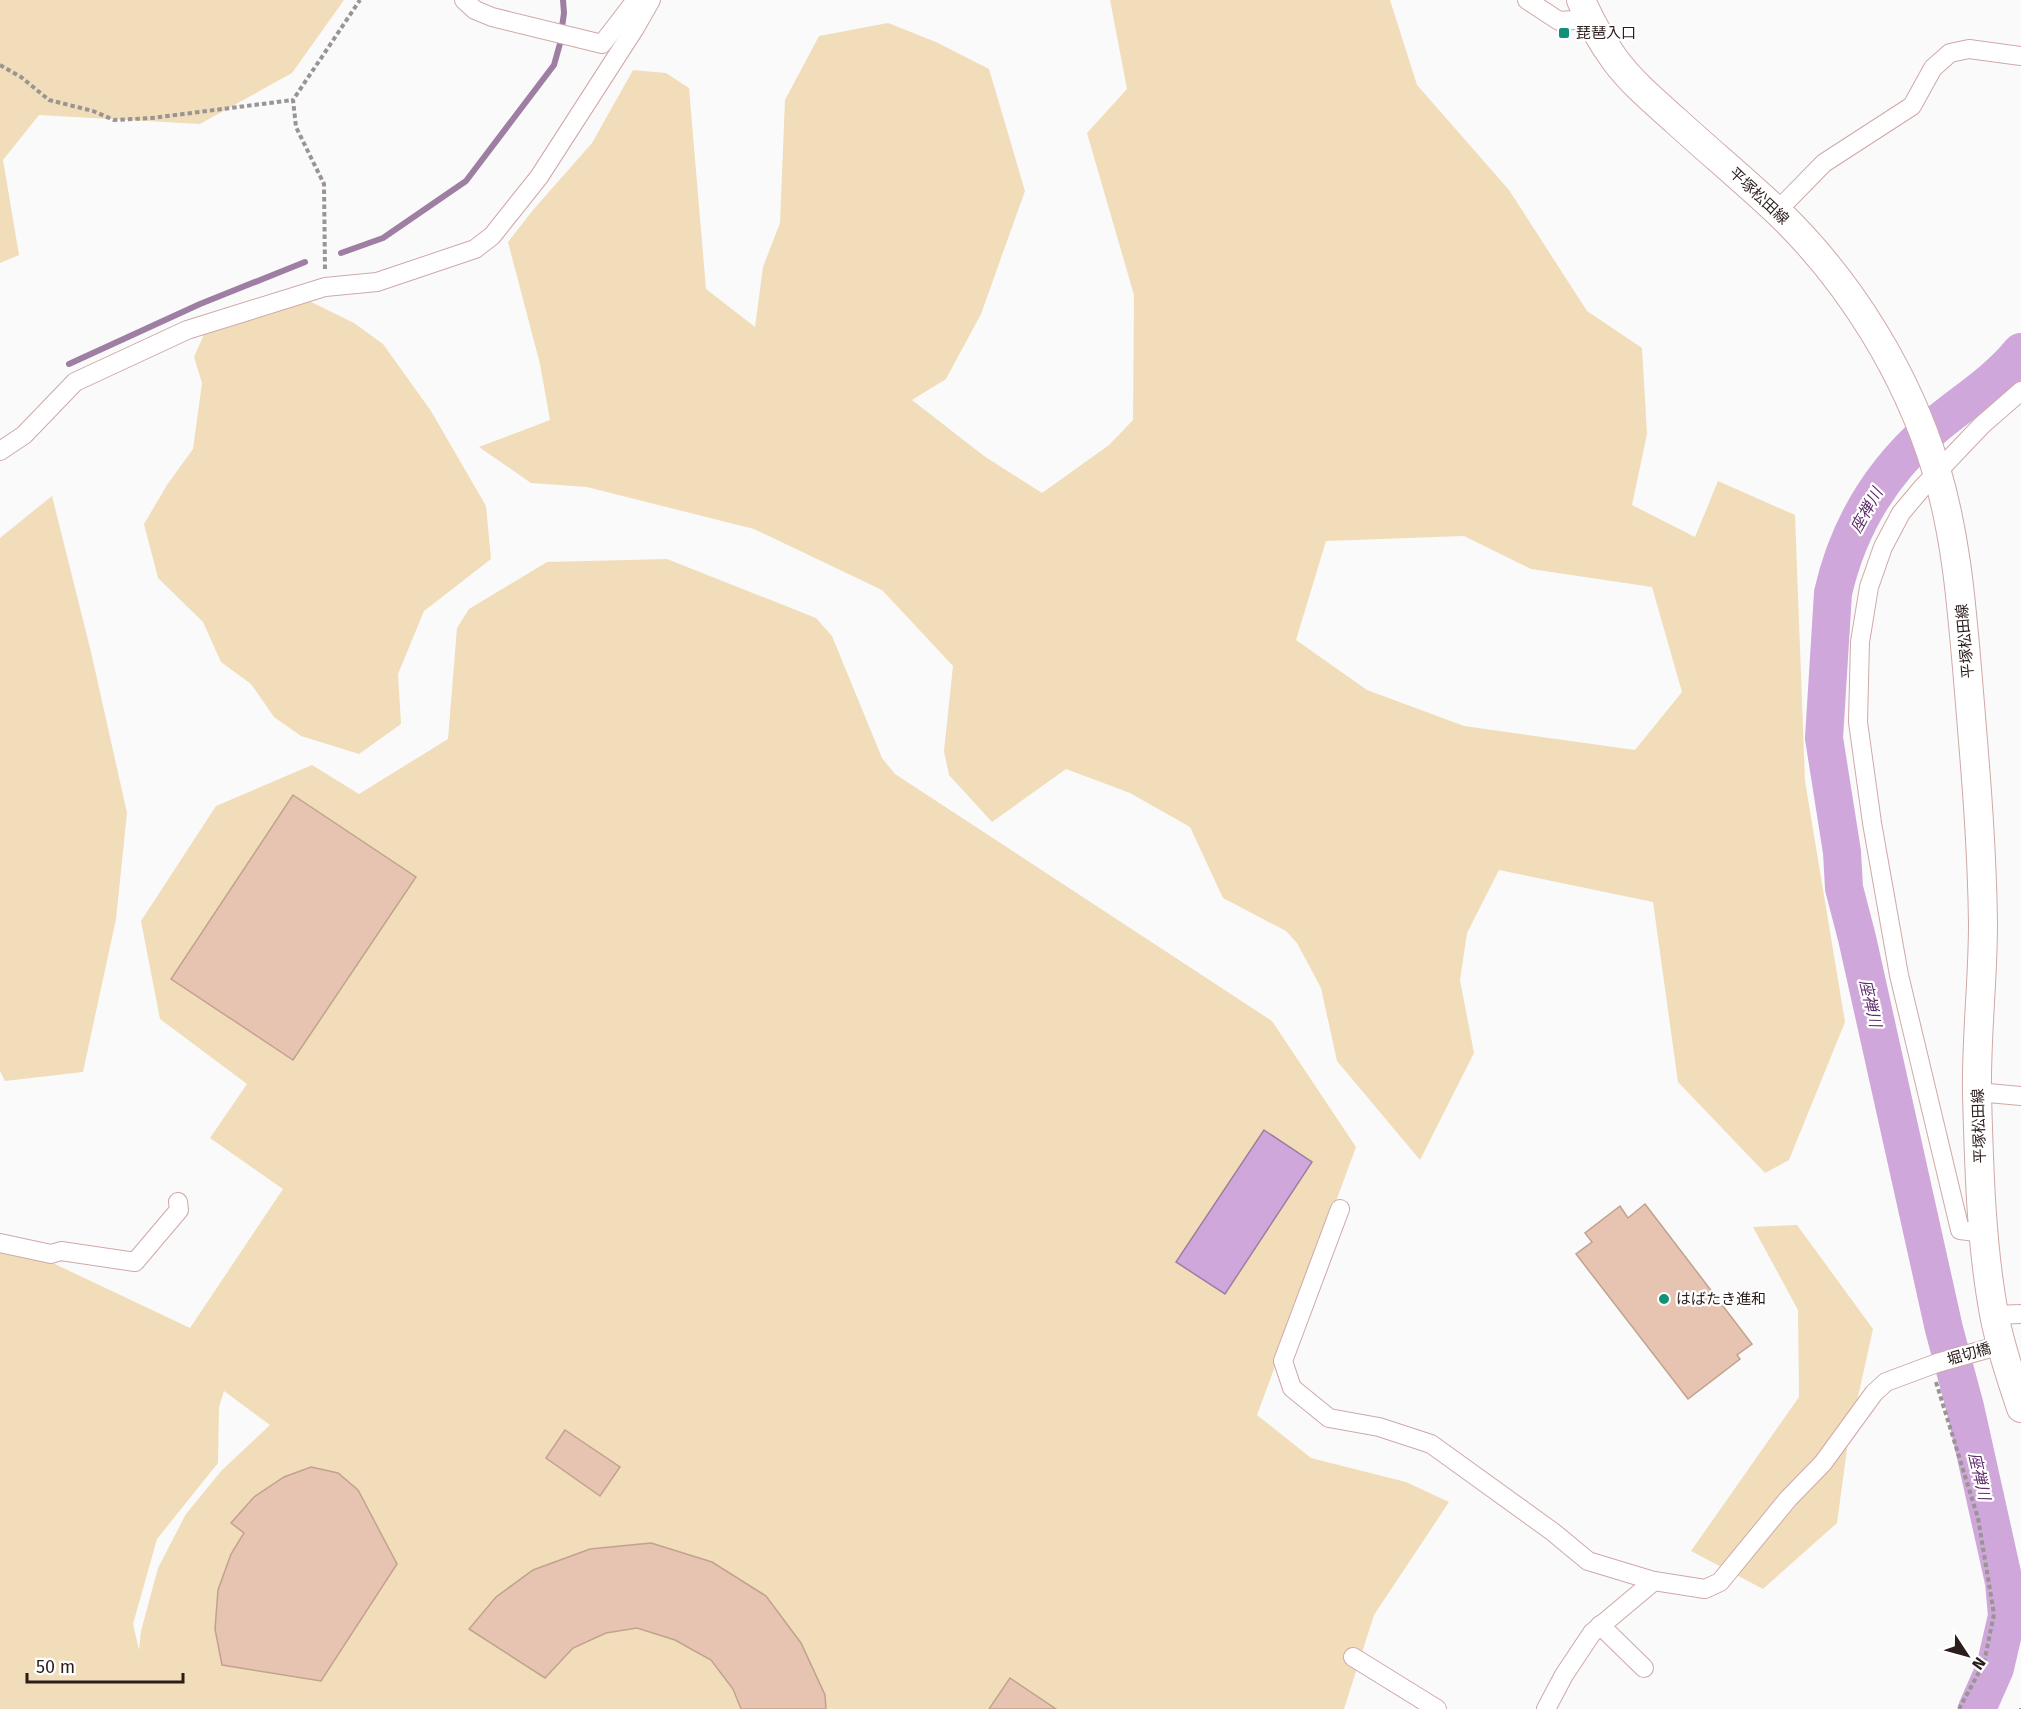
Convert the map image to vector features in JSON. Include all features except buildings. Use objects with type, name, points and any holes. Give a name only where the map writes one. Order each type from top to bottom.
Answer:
[{"type":"main road","name":"平塚松田線","points":[[1585,10],[1616,61],[1646,95],[1777,211],[1813,247],[1856,306],[1884,350],[1915,411],[1936,470],[1949,515],[1958,568],[1979,808],[1983,927],[1977,1092],[1984,1233],[2007,1315],[2001,1345],[2021,1408]]},
{"type":"street","points":[[464,0],[475,9],[492,17],[602,44],[636,0]]},
{"type":"street","points":[[0,451],[24,435],[75,382],[187,330],[325,287],[377,282],[475,249],[492,236],[539,177],[651,0]]},
{"type":"street","points":[[1527,0],[1559,21],[1585,10]]},
{"type":"street","points":[[1777,211],[1824,163],[1912,106],[1933,68],[1950,53],[1969,49],[2021,56]]},
{"type":"street","points":[[1984,1233],[1960,1230],[1899,975],[1872,824],[1858,722],[1860,642],[1869,587],[1883,546],[1901,513],[1936,470],[2021,391]]},
{"type":"street","points":[[1977,1092],[2021,1096]]},
{"type":"street","points":[[0,1243],[51,1254],[61,1251],[135,1262],[179,1210],[178,1202]]},
{"type":"street","name":"堀切橋","points":[[1340,1209],[1283,1361],[1292,1388],[1329,1418],[1379,1427],[1431,1444],[1553,1532],[1588,1561],[1654,1581],[1706,1588],[1720,1582],[1788,1499],[1823,1463],[1874,1393],[1886,1382],[1934,1364],[2001,1345]]},
{"type":"street","points":[[1546,1709],[1564,1675],[1592,1633],[1654,1581]]},
{"type":"street","points":[[1600,1625],[1644,1668]]},
{"type":"street","points":[[1353,1657],[1437,1709]]},
{"type":"path","points":[[325,287],[324,184],[296,127],[293,100],[360,0]]},
{"type":"path","points":[[0,65],[21,77],[49,100],[93,111],[114,120],[152,118],[293,100]]},
{"type":"path","points":[[1934,1364],[1978,1518],[1994,1614],[1983,1663],[1959,1709]]},
{"type":"shaded area","points":[[0,0],[344,0],[292,73],[200,124],[39,115],[3,160],[19,255],[0,263]]},
{"type":"shaded area","points":[[1110,0],[1390,0],[1417,85],[1509,190],[1587,311],[1642,348],[1647,434],[1632,505],[1695,537],[1718,481],[1795,515],[1805,781],[1845,1022],[1789,1160],[1765,1173],[1678,1082],[1653,902],[1499,870],[1467,933],[1460,980],[1474,1053],[1420,1160],[1337,1061],[1321,988],[1297,943],[1286,931],[1223,898],[1190,827],[1130,793],[1066,769],[992,822],[949,775],[944,751],[953,666],[882,590],[754,529],[587,487],[531,483],[479,447],[550,420],[540,364],[508,242],[592,143],[633,70],[666,73],[689,88],[706,289],[755,327],[763,267],[780,223],[785,100],[819,36],[888,23],[936,42],[989,69],[1025,191],[981,314],[946,379],[912,400],[984,456],[1042,493],[1109,445],[1133,420],[1134,295],[1087,133],[1127,89]],"holes":[[[1464,536],[1531,569],[1652,587],[1682,692],[1635,750],[1464,726],[1367,690],[1296,640],[1326,541]]]},
{"type":"shaded area","points":[[301,297],[354,323],[383,344],[431,411],[486,506],[491,559],[424,611],[398,674],[401,724],[359,754],[301,736],[274,717],[251,684],[221,662],[203,622],[158,578],[144,524],[167,485],[193,449],[202,383],[194,357],[208,325]]},
{"type":"shaded area","points":[[52,496],[91,652],[127,813],[116,919],[83,1072],[5,1081],[0,1071],[0,538]]},
{"type":"shaded area","points":[[667,559],[816,618],[832,636],[882,758],[895,774],[1272,1021],[1356,1147],[1257,1415],[1311,1458],[1406,1482],[1449,1502],[1374,1615],[1344,1709],[0,1709],[0,1247],[40,1257],[190,1328],[283,1189],[210,1138],[247,1084],[160,1019],[141,921],[216,806],[312,765],[359,794],[448,739],[457,628],[469,609],[547,562]],"holes":[[[224,1391],[270,1425],[222,1470],[186,1514],[158,1568],[141,1631],[139,1650],[133,1624],[157,1539],[218,1463],[219,1407]]]},
{"type":"shaded area","points":[[1264,1130],[1312,1162],[1225,1294],[1176,1262]]},
{"type":"shaded area","points":[[1797,1225],[1873,1329],[1848,1442],[1837,1523],[1763,1589],[1691,1551],[1799,1397],[1798,1310],[1753,1227]]},
{"type":"waterway","points":[[562,27],[563,0]]},
{"type":"waterway","points":[[341,253],[383,238],[466,181],[554,65],[561,40]]},
{"type":"waterway","points":[[69,364],[200,304],[305,262]]},
{"type":"waterway","name":"座禅川","points":[[1977,1709],[1995,1668],[2007,1616],[2004,1582],[1844,888],[1842,852],[1824,738],[1833,593],[1839,569],[1857,524],[1881,484],[1912,447],[1941,420],[2000,374],[2021,352]]},
{"type":"place","name":"琵琶入口","points":[[1564,33]]},
{"type":"place","name":"はばたき進和","points":[[1664,1299]]}]
